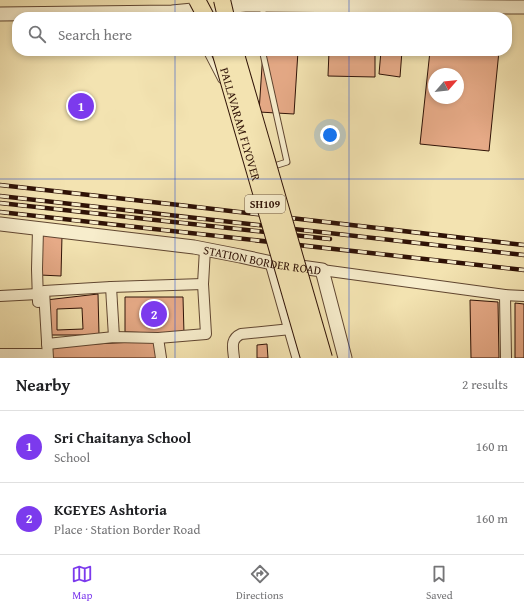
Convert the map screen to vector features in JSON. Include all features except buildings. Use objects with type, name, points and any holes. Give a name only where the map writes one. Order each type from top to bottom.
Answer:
[{"type":"main road","points":[[222,0],[225,12]]},
{"type":"main road","name":"PALLAVARAM FLYOVER","points":[[221,56],[309,358]]},
{"type":"main road","name":"PALLAVARAM FLYOVER","points":[[236,56],[324,358]]},
{"type":"street","points":[[183,12],[204,5],[245,5],[263,11],[369,3],[524,7]]},
{"type":"street","points":[[0,14],[12,14]]},
{"type":"street","name":"STATION BORDER ROAD","points":[[0,224],[205,249],[272,263],[505,295],[524,296]]},
{"type":"street","points":[[38,229],[37,269],[43,357]]},
{"type":"street","points":[[47,344],[114,337],[158,338],[206,334],[203,284],[205,249]]},
{"type":"street","points":[[272,263],[299,358]]},
{"type":"street","points":[[322,270],[345,358]]},
{"type":"street","points":[[43,357],[47,344],[44,291],[203,284]]},
{"type":"street","points":[[111,287],[114,337]]},
{"type":"street","points":[[0,296],[38,294]]},
{"type":"street","points":[[505,295],[506,358]]},
{"type":"street","points":[[234,358],[233,342],[236,336],[241,334],[291,329]]},
{"type":"street","points":[[158,338],[160,358]]},
{"type":"street","points":[[0,354],[43,357]]},
{"type":"lane","points":[[209,56],[221,79],[223,87]]},
{"type":"lane","points":[[249,175],[287,162],[263,56]]},
{"type":"railway","points":[[0,185],[524,245]]},
{"type":"railway","points":[[0,196],[524,255]]},
{"type":"railway","points":[[0,203],[330,239]]},
{"type":"railway","points":[[0,212],[524,270]]},
{"type":"place","name":"Sri Chaitanya School","points":[[81,106]]},
{"type":"place","name":"KGEYES Ashtoria","points":[[154,314]]}]
